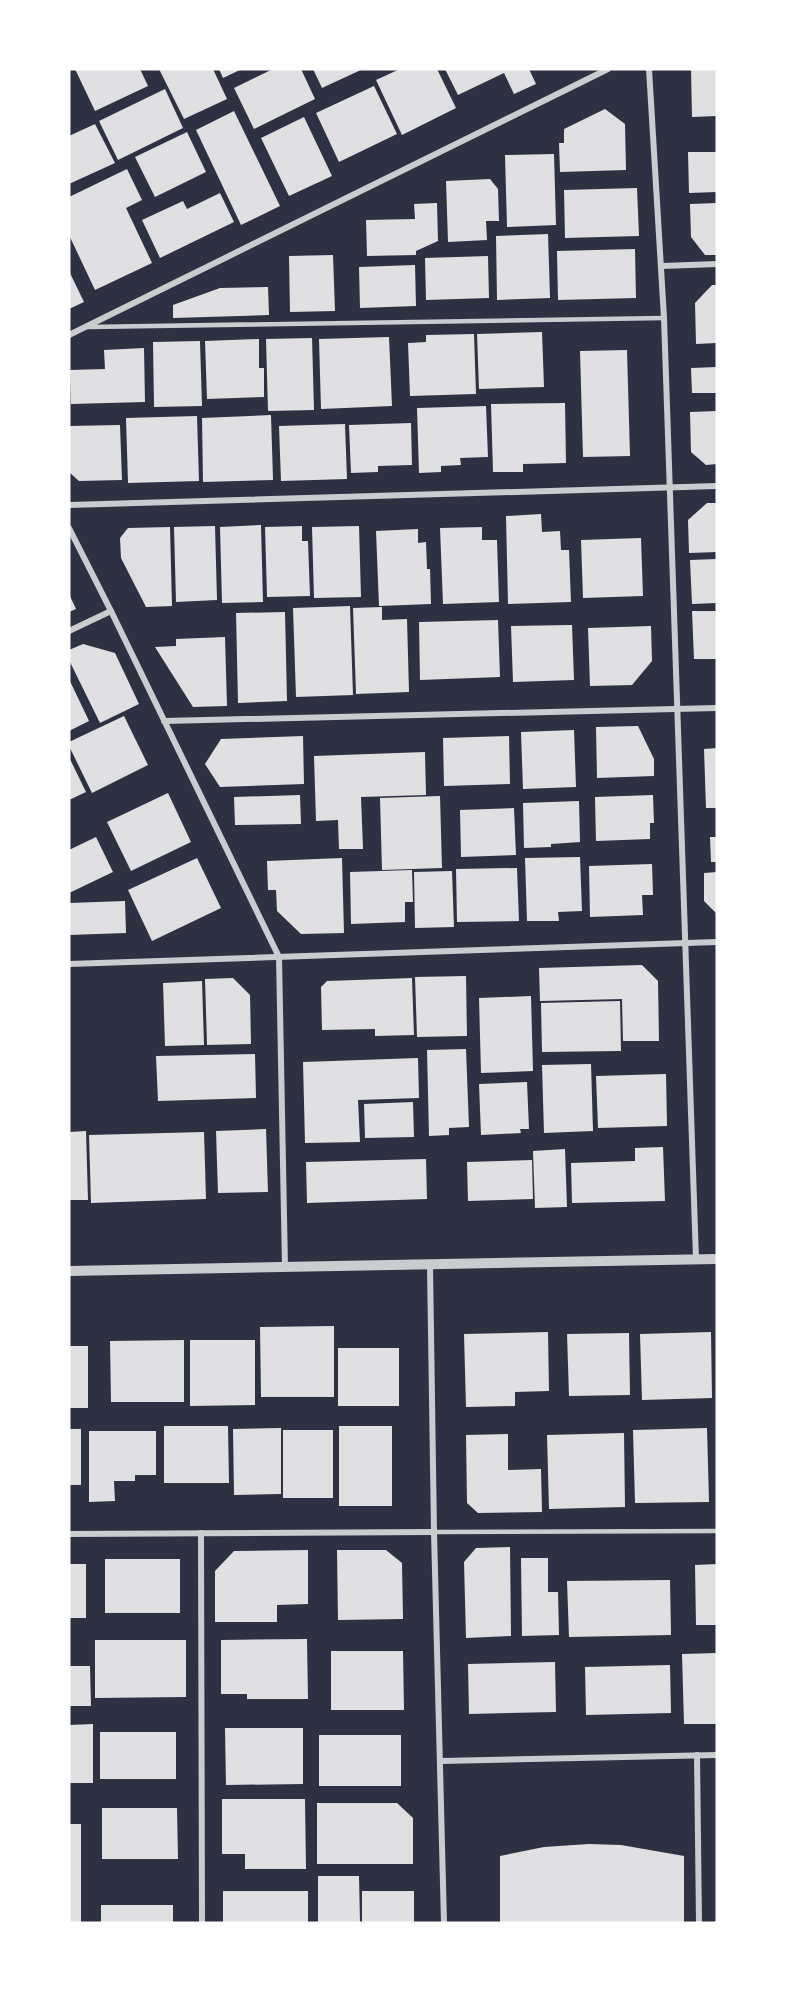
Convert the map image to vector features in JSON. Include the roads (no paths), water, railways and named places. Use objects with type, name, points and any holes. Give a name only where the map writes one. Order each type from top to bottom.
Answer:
[{"type":"street","points":[[69,335],[608,69]]},
{"type":"street","points":[[649,69],[662,266],[696,1259]]},
{"type":"street","points":[[662,266],[717,264]]},
{"type":"street","points":[[69,505],[717,486]]},
{"type":"street","points":[[69,528],[279,957],[285,1267]]},
{"type":"street","points":[[69,631],[111,611]]},
{"type":"street","points":[[164,721],[717,708]]},
{"type":"street","points":[[69,964],[717,942]]},
{"type":"street","points":[[69,1270],[717,1259]]},
{"type":"street","points":[[430,1265],[444,1923]]},
{"type":"street","points":[[69,1534],[434,1532]]},
{"type":"street","points":[[201,1533],[202,1923]]},
{"type":"street","points":[[698,1755],[699,1923]]},
{"type":"street","points":[[441,1761],[717,1755]]},
{"type":"lane","points":[[86,327],[664,318]]},
{"type":"lane","points":[[434,1532],[717,1531]]}]
